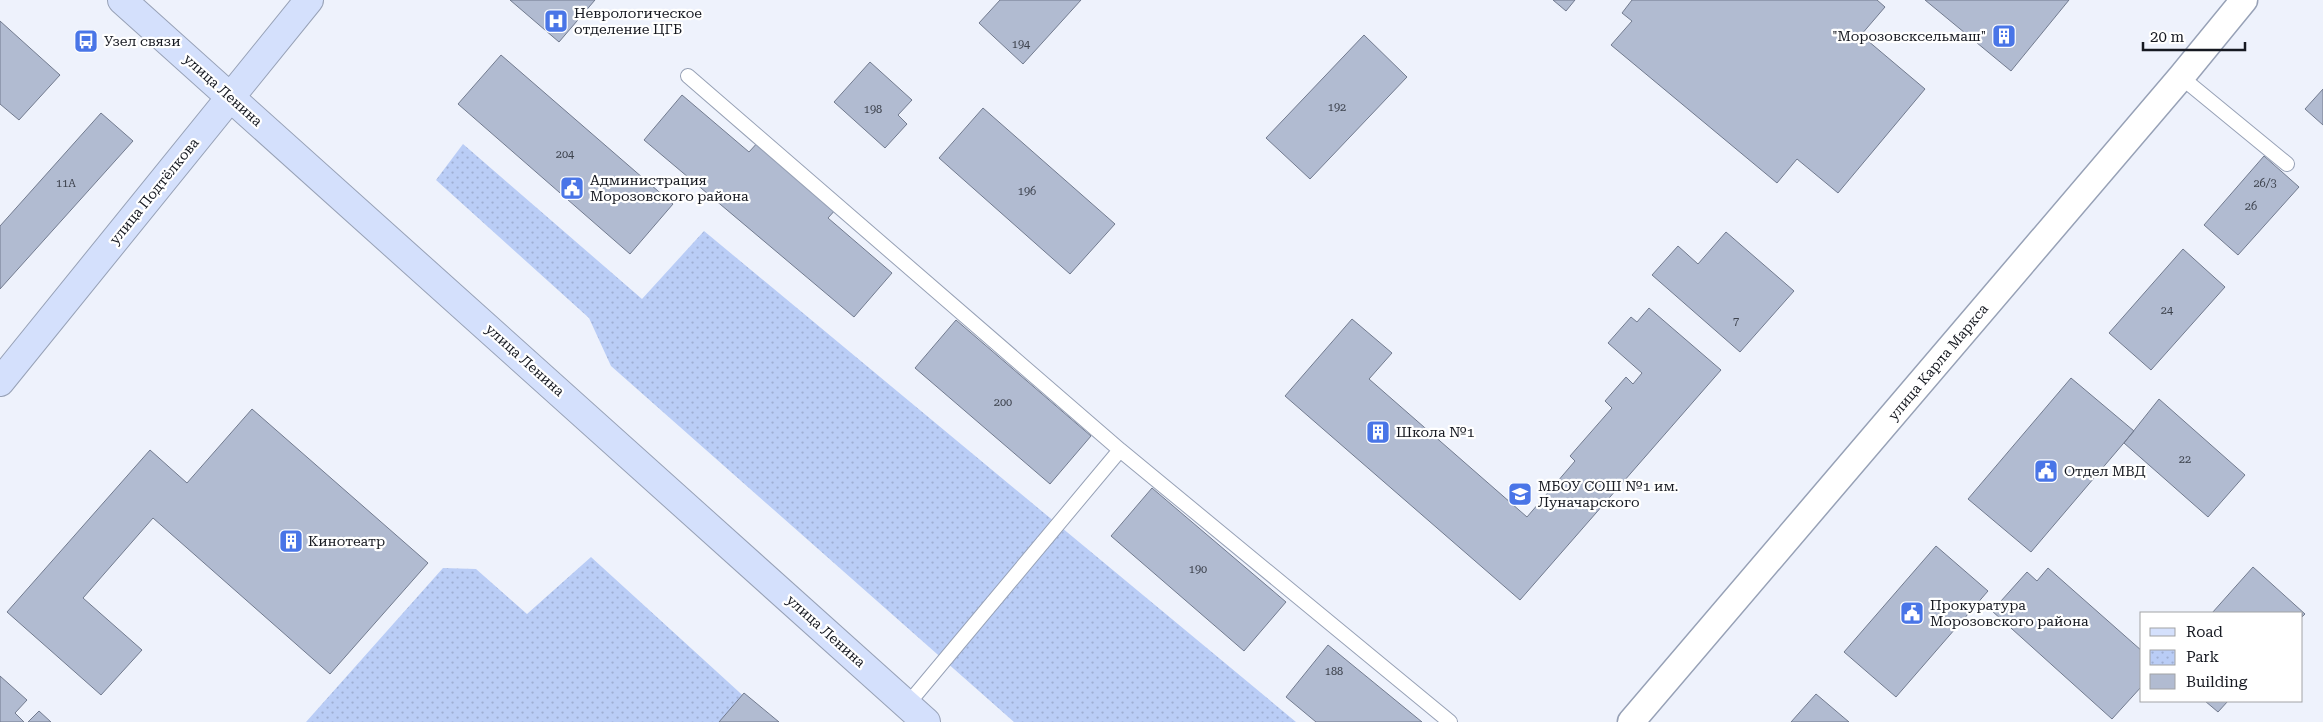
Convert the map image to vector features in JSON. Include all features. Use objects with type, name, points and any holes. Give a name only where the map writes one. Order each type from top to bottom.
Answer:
[{"type":"street","name":"улица Ленина","points":[[122,0],[917,713]]},
{"type":"street","name":"улица Подтёлкова","points":[[0,382],[230,95],[309,0]]},
{"type":"street","name":"улица Карла Маркса","points":[[1631,722],[2181,77],[2244,0]]},
{"type":"lane","points":[[688,76],[1120,450],[1450,722]]},
{"type":"lane","points":[[2181,77],[2287,164]]},
{"type":"lane","points":[[917,713],[1120,450]]},
{"type":"green space","points":[[463,144],[642,299],[704,231],[1296,722],[1014,722],[611,366],[589,318],[436,180]]},
{"type":"green space","points":[[591,557],[772,722],[306,722],[443,568],[476,569],[527,614]]},
{"type":"building","name":"Неврологическое отделение ЦГБ","points":[[510,0],[595,0],[559,42]]},
{"type":"building","points":[[1000,0],[1081,0],[1023,64],[979,23]]},
{"type":"building","points":[[1553,0],[1575,0],[1566,11]]},
{"type":"building","points":[[1632,0],[1877,0],[1885,7],[1861,35],[1925,89],[1838,193],[1797,159],[1777,183],[1611,45],[1632,21],[1622,13]]},
{"type":"building","name":"\"Морозовсксельмаш\"","points":[[1925,0],[2069,0],[2011,71]]},
{"type":"building","points":[[0,21],[60,75],[19,120],[0,104]]},
{"type":"building","points":[[1364,35],[1407,77],[1310,179],[1266,138]]},
{"type":"building","points":[[501,55],[673,204],[630,254],[458,104]]},
{"type":"building","points":[[870,62],[912,100],[898,115],[907,124],[885,148],[834,102]]},
{"type":"building","points":[[2323,89],[2323,125],[2305,109]]},
{"type":"building","points":[[682,95],[749,152],[759,141],[837,208],[828,218],[892,273],[854,317],[644,140]]},
{"type":"building","points":[[983,108],[1115,224],[1070,274],[939,158]]},
{"type":"building","points":[[101,113],[133,141],[0,289],[0,226]]},
{"type":"building","points":[[2264,156],[2299,187],[2238,255],[2204,225]]},
{"type":"building","points":[[1726,232],[1794,291],[1740,352],[1652,275],[1678,246],[1698,264]]},
{"type":"building","points":[[2183,249],[2225,287],[2151,370],[2109,333]]},
{"type":"building","name":"Школа №1","points":[[1649,308],[1721,370],[1520,600],[1285,396],[1352,319],[1392,353],[1369,379],[1527,517],[1575,461],[1570,456],[1612,408],[1605,401],[1626,377],[1633,384],[1642,373],[1608,343],[1631,317],[1637,322]]},
{"type":"building","points":[[956,320],[1091,436],[1050,484],[915,368]]},
{"type":"building","name":"Отдел МВД","points":[[2071,378],[2134,431],[2031,552],[1968,499]]},
{"type":"building","points":[[2159,399],[2245,475],[2208,517],[2124,443]]},
{"type":"building","name":"Кинотеатр","points":[[252,409],[428,563],[330,674],[153,518],[83,598],[142,650],[101,695],[7,612],[150,450],[187,483]]},
{"type":"building","points":[[1152,488],[1286,602],[1244,651],[1111,536]]},
{"type":"building","points":[[1936,546],[1988,591],[1896,697],[1844,652]]},
{"type":"building","points":[[2253,567],[2303,612],[2213,612]]},
{"type":"building","points":[[2048,568],[2140,649],[2140,688],[2112,719],[1992,611],[2027,572],[2037,581]]},
{"type":"building","points":[[1328,645],[1422,722],[1316,722],[1286,697]]},
{"type":"building","points":[[0,676],[27,700],[15,713],[24,722],[0,722]]},
{"type":"building","points":[[744,693],[779,722],[719,722]]},
{"type":"building","points":[[1816,694],[1849,722],[1791,722]]},
{"type":"building","points":[[2206,702],[2227,702],[2218,712]]},
{"type":"building","points":[[39,711],[51,722],[28,722]]},
{"type":"place","name":"Неврологическое отделение ЦГБ","points":[[556,21]]},
{"type":"place","name":"\"Морозовсксельмаш\"","points":[[2004,36]]},
{"type":"place","name":"Узел связи","points":[[86,41]]},
{"type":"place","name":"Администрация Морозовского района","points":[[572,188]]},
{"type":"place","name":"Школа №1","points":[[1378,432]]},
{"type":"place","name":"Отдел МВД","points":[[2046,471]]},
{"type":"place","name":"МБОУ СОШ №1 им. Луначарского","points":[[1520,494]]},
{"type":"place","name":"Кинотеатр","points":[[291,541]]},
{"type":"place","name":"Прокуратура Морозовского района","points":[[1912,613]]}]
